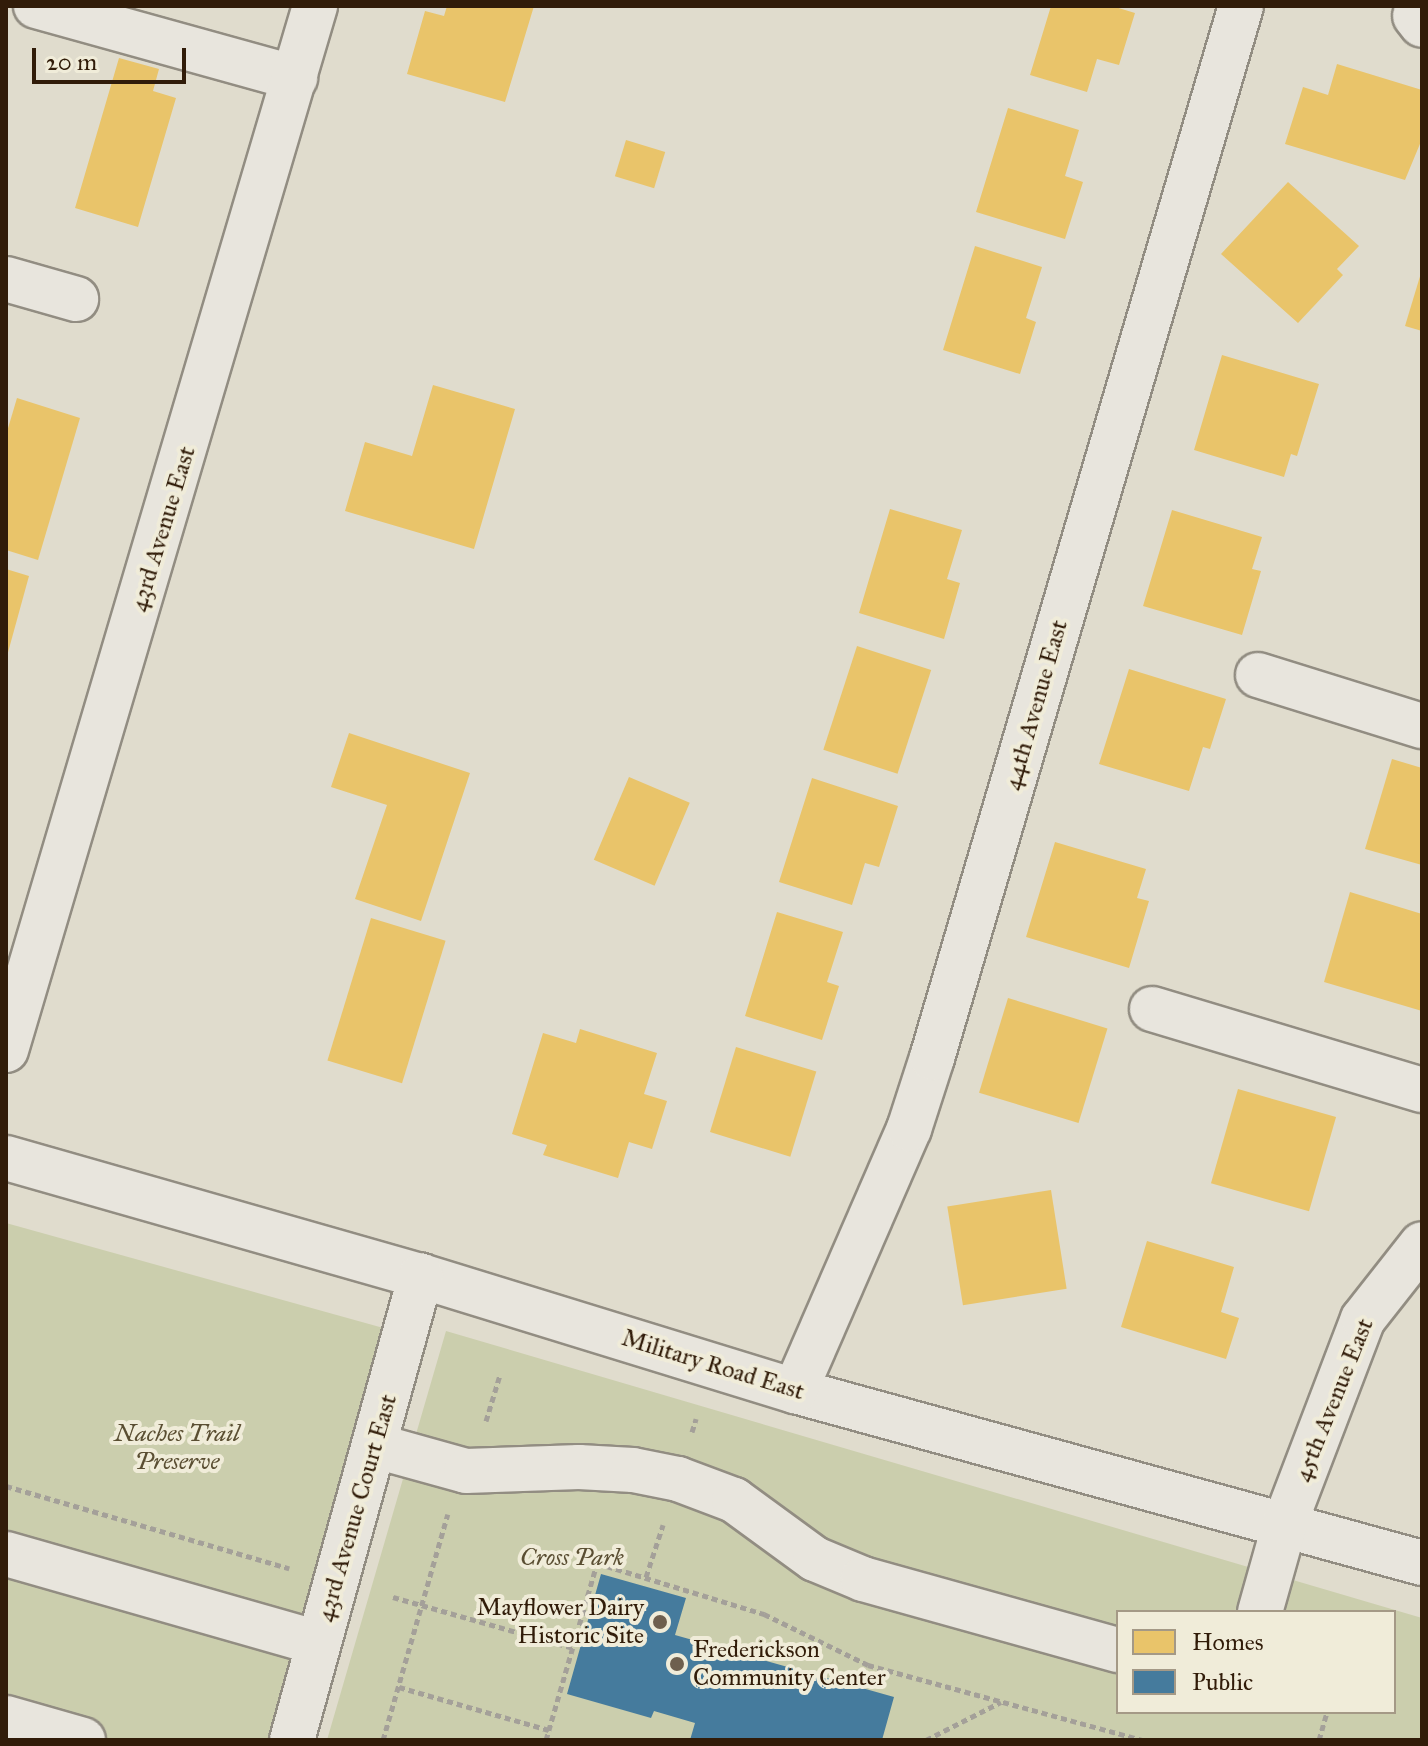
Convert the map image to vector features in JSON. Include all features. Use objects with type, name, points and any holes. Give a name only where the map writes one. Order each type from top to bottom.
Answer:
[{"type":"street","points":[[36,6],[295,78]]},
{"type":"street","name":"43rd Avenue East","points":[[6,1050],[315,6]]},
{"type":"street","name":"44th Avenue East","points":[[795,1391],[909,1129],[932,1058],[1241,6]]},
{"type":"street","points":[[6,279],[76,299]]},
{"type":"street","points":[[1258,675],[1422,726]]},
{"type":"street","points":[[1152,1009],[1422,1090]]},
{"type":"street","name":"Military Road East","points":[[6,1158],[421,1276],[795,1391],[1422,1563]]},
{"type":"street","name":"45th Avenue East","points":[[1261,1610],[1285,1523],[1363,1319],[1422,1244]]},
{"type":"street","name":"43rd Avenue Court East","points":[[292,1740],[421,1276]]},
{"type":"street","points":[[376,1446],[466,1471],[593,1468],[678,1479],[734,1500],[815,1559],[863,1579],[1116,1649]]},
{"type":"street","points":[[6,1554],[318,1643]]},
{"type":"street","points":[[6,1718],[83,1740]]},
{"type":"path","points":[[483,1434],[500,1375]]},
{"type":"path","points":[[6,1486],[300,1571]]},
{"type":"path","points":[[383,1740],[452,1500]]},
{"type":"path","points":[[646,1577],[668,1509]]},
{"type":"path","points":[[546,1740],[597,1563],[764,1614],[853,1660],[1143,1740]]},
{"type":"path","points":[[393,1597],[573,1648]]},
{"type":"path","points":[[399,1687],[549,1730]]},
{"type":"path","points":[[926,1740],[1002,1701]]},
{"type":"path","points":[[1319,1740],[1326,1714]]},
{"type":"green space","name":"Naches Trail Preserve","points":[[6,1223],[387,1329],[274,1740],[6,1740]]},
{"type":"green space","name":"Cross Park","points":[[446,1331],[1395,1610],[1116,1610],[1116,1714],[1396,1714],[1396,1610],[1422,1618],[1422,1740],[327,1740]]},
{"type":"building: Homes","points":[[447,6],[534,6],[505,102],[407,74],[425,11],[444,16]]},
{"type":"building: Homes","points":[[1051,6],[1112,6],[1135,13],[1119,65],[1097,59],[1087,92],[1030,75]]},
{"type":"building: Homes","points":[[119,58],[159,69],[153,91],[176,98],[138,227],[75,208]]},
{"type":"building: Homes","points":[[1337,64],[1422,90],[1422,139],[1405,180],[1285,144],[1303,87],[1328,95]]},
{"type":"building: Homes","points":[[1008,108],[1079,130],[1065,176],[1083,182],[1065,239],[976,212]]},
{"type":"building: Homes","points":[[626,140],[665,152],[654,188],[615,176]]},
{"type":"building: Homes","points":[[1288,182],[1359,246],[1337,269],[1343,275],[1298,323],[1221,254]]},
{"type":"building: Homes","points":[[975,246],[1042,267],[1026,318],[1036,322],[1020,374],[943,350]]},
{"type":"building: Homes","points":[[1422,273],[1422,331],[1405,326]]},
{"type":"building: Homes","points":[[1222,355],[1319,384],[1297,456],[1291,454],[1284,477],[1194,450]]},
{"type":"building: Homes","points":[[433,385],[515,409],[474,549],[345,511],[365,442],[412,456]]},
{"type":"building: Homes","points":[[17,398],[80,418],[38,560],[6,550],[6,435]]},
{"type":"building: Homes","points":[[890,509],[962,530],[947,579],[960,583],[944,639],[859,613]]},
{"type":"building: Homes","points":[[1172,510],[1262,537],[1252,569],[1261,571],[1242,635],[1143,606]]},
{"type":"building: Homes","points":[[6,569],[29,576],[7,656],[6,656]]},
{"type":"building: Homes","points":[[857,646],[931,670],[897,774],[823,750]]},
{"type":"building: Homes","points":[[1129,669],[1226,699],[1210,749],[1203,747],[1189,791],[1099,764]]},
{"type":"building: Homes","points":[[349,733],[470,773],[421,921],[355,899],[387,805],[331,787]]},
{"type":"building: Homes","points":[[1392,759],[1422,768],[1422,865],[1365,849]]},
{"type":"building: Homes","points":[[629,777],[690,803],[655,886],[594,860]]},
{"type":"building: Homes","points":[[812,778],[898,806],[879,867],[865,863],[852,905],[779,882]]},
{"type":"building: Homes","points":[[1055,842],[1146,869],[1137,898],[1149,901],[1129,968],[1026,937]]},
{"type":"building: Homes","points":[[1350,892],[1422,914],[1422,1011],[1324,982]]},
{"type":"building: Homes","points":[[777,912],[843,932],[827,982],[839,986],[822,1040],[745,1016]]},
{"type":"building: Homes","points":[[371,918],[446,941],[402,1083],[327,1060]]},
{"type":"building: Homes","points":[[1008,998],[1107,1028],[1079,1123],[979,1093]]},
{"type":"building: Homes","points":[[580,1029],[657,1053],[644,1094],[667,1101],[652,1149],[629,1142],[618,1178],[543,1155],[547,1145],[512,1134],[543,1033],[576,1043]]},
{"type":"building: Homes","points":[[736,1047],[816,1072],[790,1157],[710,1132]]},
{"type":"building: Homes","points":[[1238,1089],[1336,1117],[1309,1211],[1211,1183]]},
{"type":"building: Homes","points":[[1051,1190],[1067,1289],[963,1305],[947,1206]]},
{"type":"building: Homes","points":[[1147,1241],[1234,1267],[1221,1312],[1239,1318],[1226,1359],[1121,1327]]},
{"type":"building: Public","name":"Frederickson Community Center","points":[[601,1574],[686,1598],[675,1635],[894,1697],[882,1740],[690,1740],[695,1723],[654,1711],[651,1718],[567,1694]]},
{"type":"place","name":"Mayflower Dairy Historic Site","points":[[660,1622]]},
{"type":"place","name":"Frederickson Community Center","points":[[677,1664]]}]
